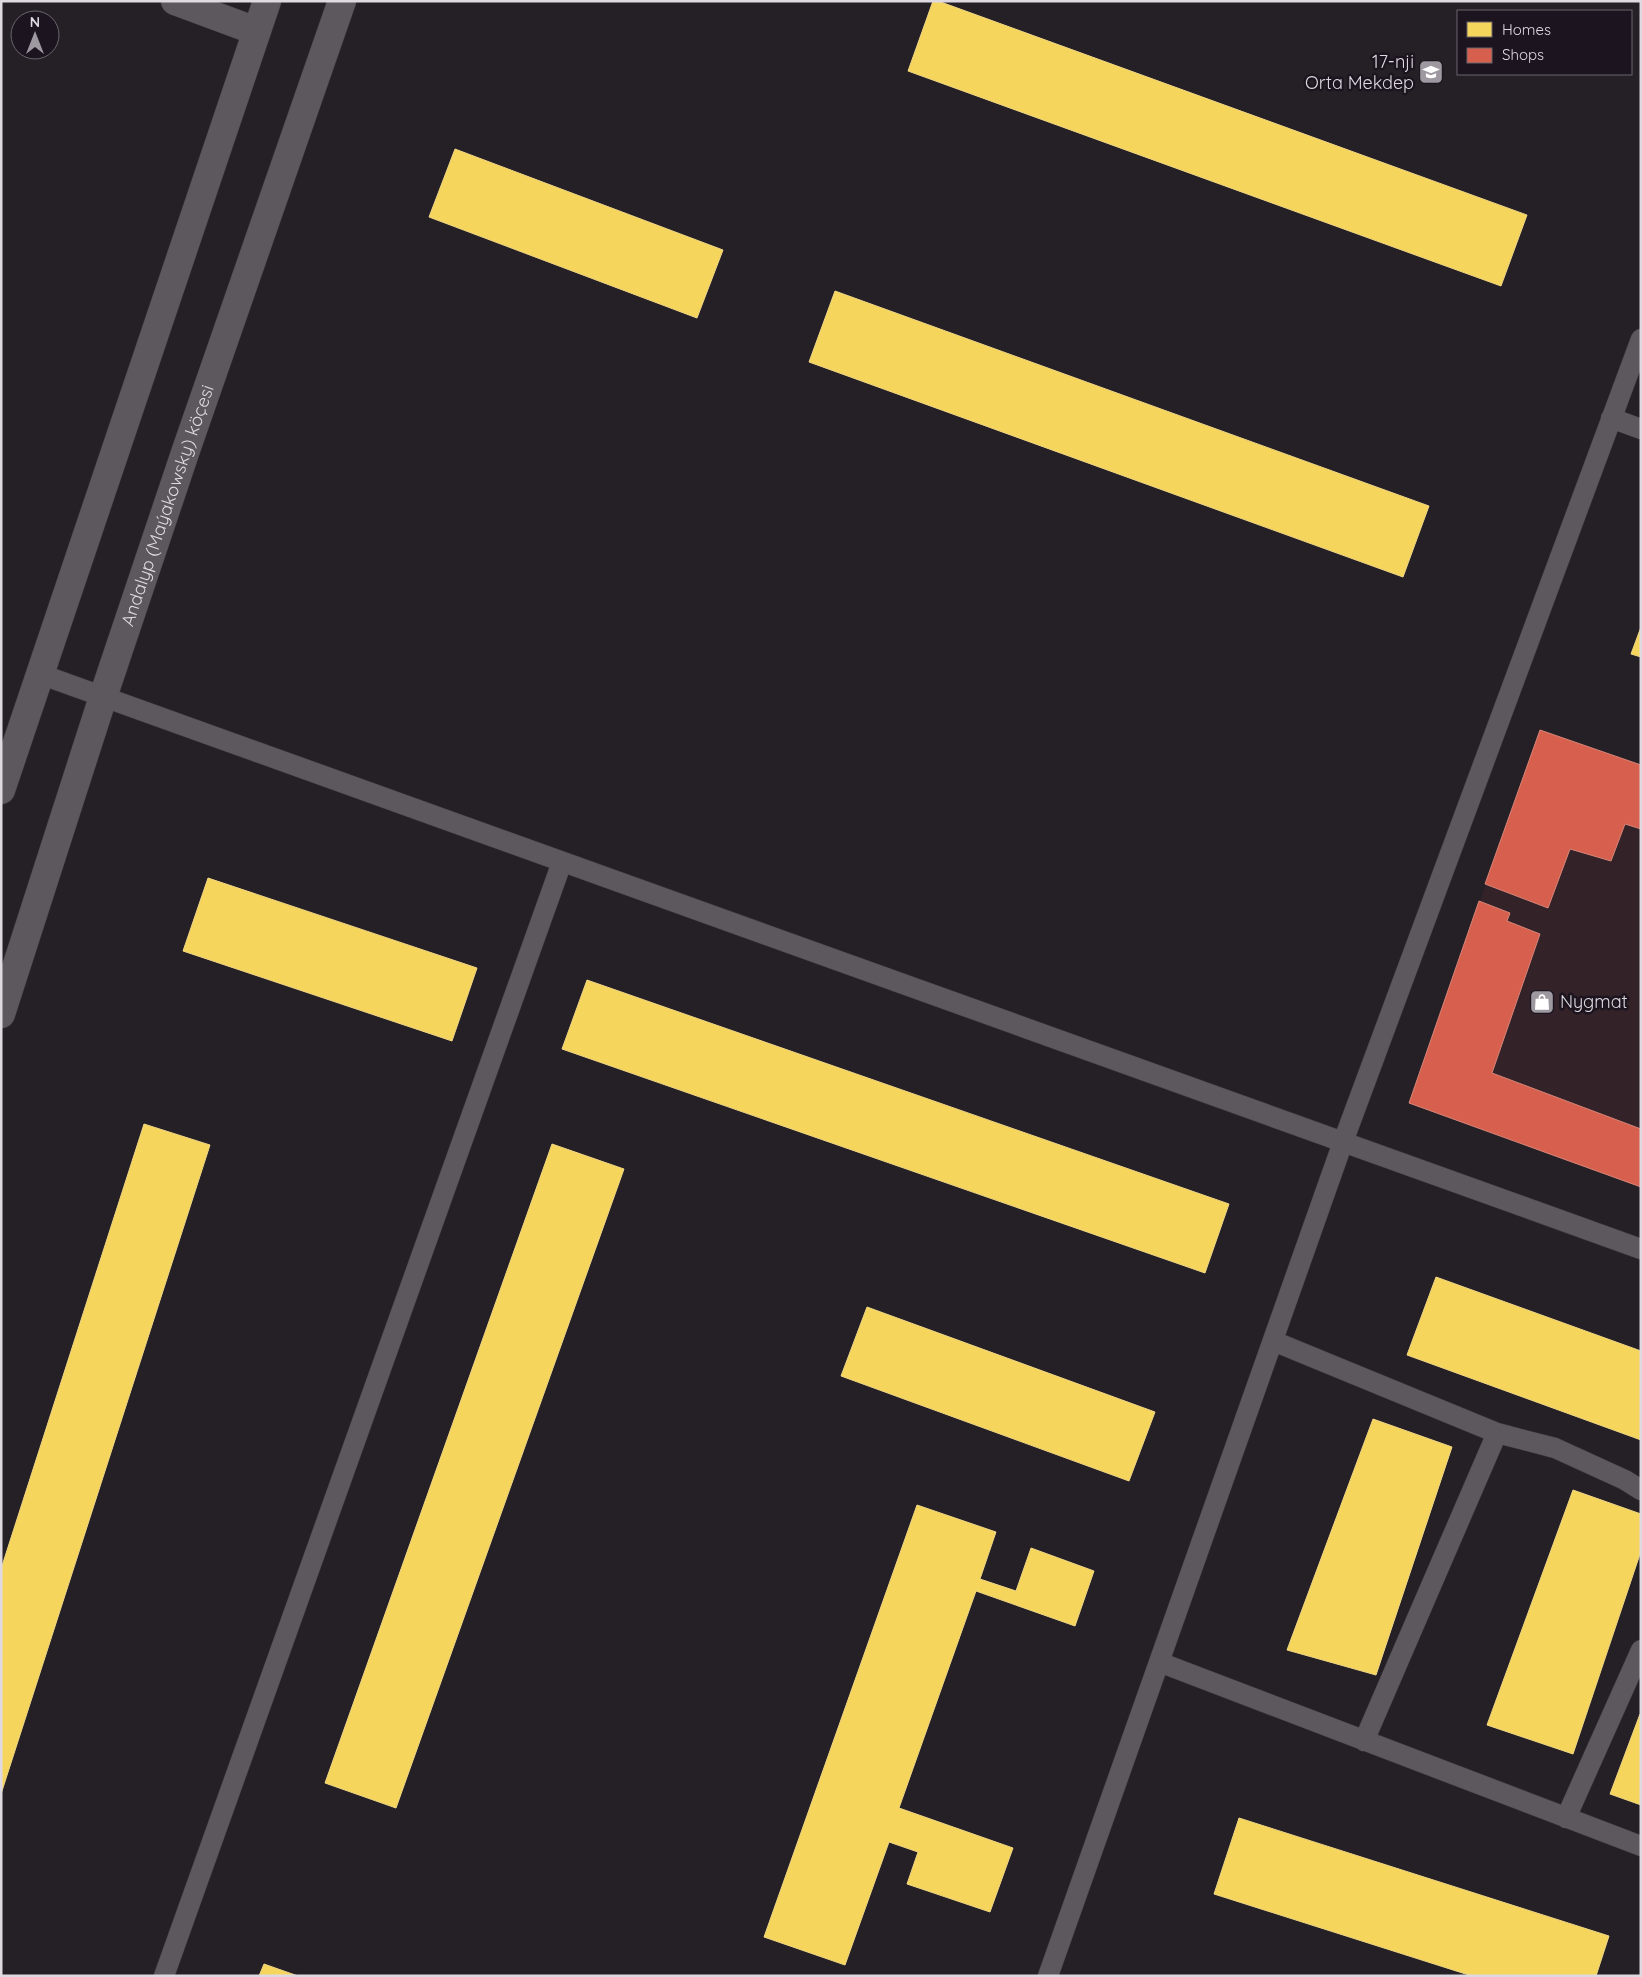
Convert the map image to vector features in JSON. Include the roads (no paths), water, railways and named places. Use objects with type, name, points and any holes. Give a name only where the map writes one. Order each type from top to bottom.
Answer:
[{"type":"main road","points":[[174,1],[256,31]]},
{"type":"main road","points":[[1,790],[266,1]]},
{"type":"main road","name":"Andalyp (Maýakowsky) köçesi","points":[[1,1014],[103,697],[186,450],[342,1]]},
{"type":"lane","points":[[1048,1976],[1343,1142],[1641,339]]},
{"type":"lane","points":[[1611,418],[1641,429]]},
{"type":"lane","points":[[40,674],[1641,1249]]},
{"type":"lane","points":[[164,1976],[562,862]]},
{"type":"lane","points":[[1273,1341],[1497,1433],[1555,1448],[1625,1480],[1641,1490]]},
{"type":"lane","points":[[1364,1741],[1497,1433]]},
{"type":"lane","points":[[1566,1818],[1641,1650]]},
{"type":"lane","points":[[1159,1662],[1641,1846]]},
{"type":"place","name":"17-nji Orta Mekdep","points":[[1431,72]]},
{"type":"place","name":"Nygmat","points":[[1542,1002]]}]
